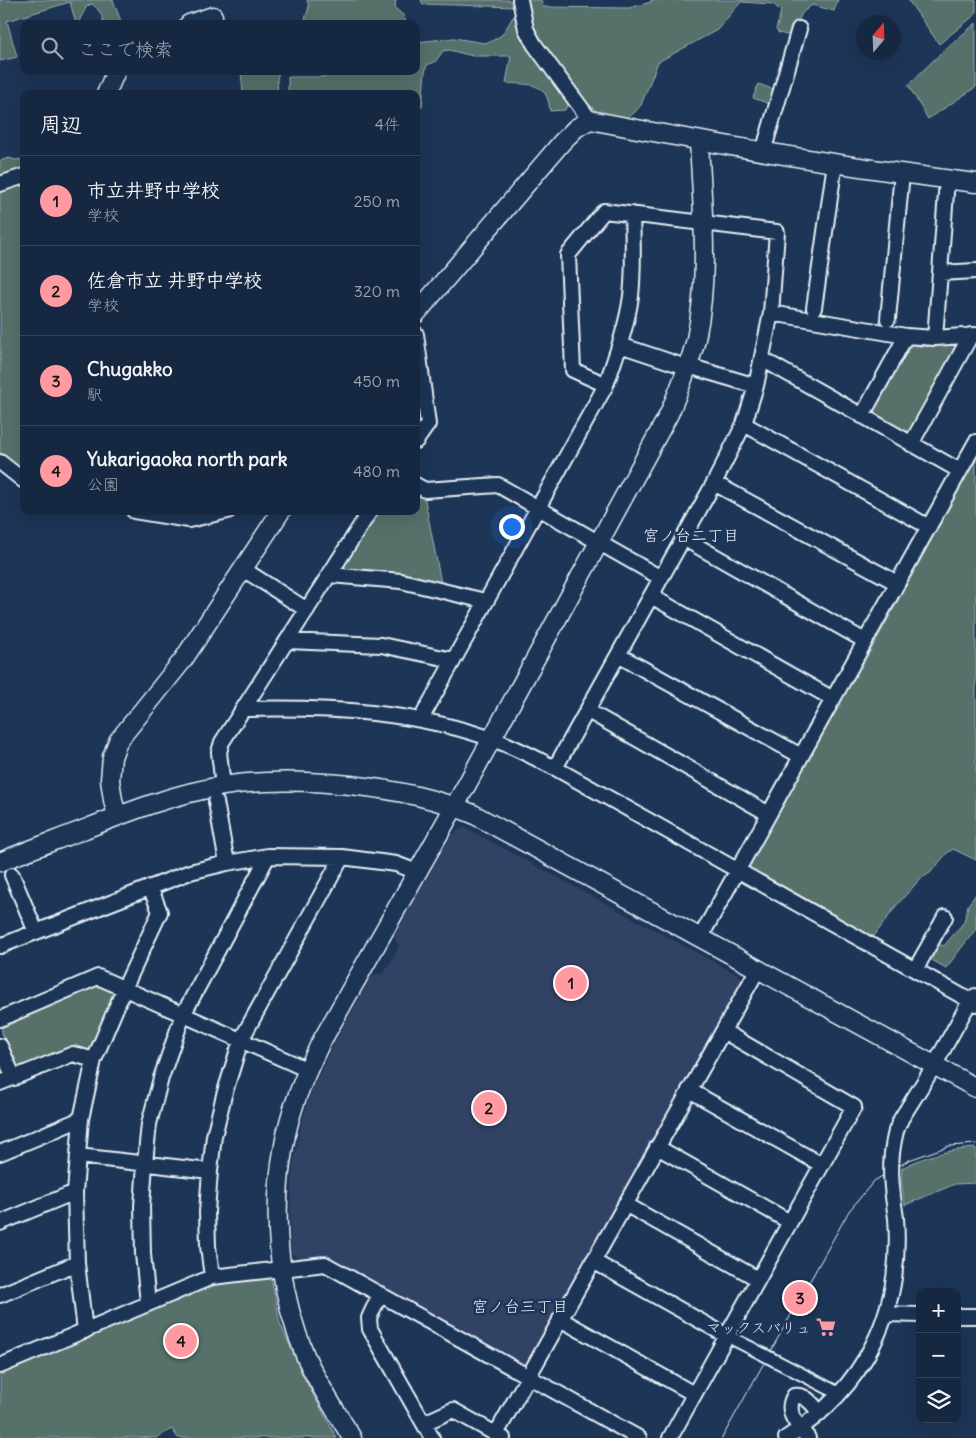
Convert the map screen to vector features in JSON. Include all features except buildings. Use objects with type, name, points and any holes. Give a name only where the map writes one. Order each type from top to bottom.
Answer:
[{"type":"street","points":[[520,0],[526,28],[534,44],[590,120]]},
{"type":"street","points":[[201,20],[213,16]]},
{"type":"street","points":[[763,152],[799,29]]},
{"type":"street","points":[[108,90],[114,75]]},
{"type":"street","points":[[420,309],[562,142],[576,128],[590,120],[763,152],[976,183]]},
{"type":"street","points":[[352,1438],[306,1356],[293,1321],[281,1268],[278,1216],[281,1162],[289,1121],[320,1044],[454,806],[669,414],[688,367],[696,338],[704,276],[699,141]]},
{"type":"street","points":[[814,308],[835,163]]},
{"type":"street","points":[[888,320],[902,173]]},
{"type":"street","points":[[0,184],[20,177]]},
{"type":"street","points":[[935,338],[947,180]]},
{"type":"street","points":[[555,768],[714,482],[744,424],[756,386],[771,313],[777,232],[604,212],[568,255],[573,370],[606,385]]},
{"type":"street","points":[[420,719],[606,385],[620,345],[631,298],[633,274],[632,214]]},
{"type":"street","points":[[940,273],[976,271]]},
{"type":"street","points":[[771,313],[906,336],[935,338],[973,335]]},
{"type":"street","points":[[911,444],[973,335]]},
{"type":"street","points":[[862,416],[906,336]]},
{"type":"street","points":[[620,345],[678,364]]},
{"type":"street","points":[[762,359],[960,471]]},
{"type":"street","points":[[420,364],[428,424],[420,435]]},
{"type":"street","points":[[696,368],[756,386]]},
{"type":"street","points":[[744,424],[929,527]]},
{"type":"street","points":[[700,938],[976,442]]},
{"type":"street","points":[[0,462],[20,478]]},
{"type":"street","points":[[714,482],[897,584]]},
{"type":"street","points":[[420,487],[425,490],[498,485],[661,578]]},
{"type":"street","points":[[160,515],[189,520],[211,515]]},
{"type":"street","points":[[118,816],[110,780],[112,757],[118,741],[183,660],[278,515]]},
{"type":"street","points":[[223,786],[219,752],[222,742],[368,515]]},
{"type":"street","points":[[683,538],[865,641]]},
{"type":"street","points":[[243,569],[307,610]]},
{"type":"street","points":[[330,575],[401,581],[485,601]]},
{"type":"street","points":[[651,596],[833,699]]},
{"type":"street","points":[[288,641],[381,646],[453,660]]},
{"type":"street","points":[[618,655],[801,756]]},
{"type":"street","points":[[243,709],[300,707],[361,711],[420,719],[491,739],[555,768],[915,970],[974,1000],[901,1119],[896,1131],[890,1162],[890,1181],[896,1218],[896,1273],[886,1314],[868,1356],[855,1376],[820,1413],[805,1433],[786,1438]]},
{"type":"street","points":[[588,711],[769,814]]},
{"type":"street","points":[[0,862],[159,802],[223,786],[276,782],[318,782],[395,792],[454,806],[473,814],[976,1088]]},
{"type":"street","points":[[216,802],[227,863]]},
{"type":"street","points":[[0,946],[190,872],[227,863],[268,856],[342,857],[396,864],[417,872]]},
{"type":"street","points":[[148,1303],[143,1254],[142,1206],[149,1124],[161,1078],[183,1015],[268,856]]},
{"type":"street","points":[[212,1277],[208,1246],[207,1212],[214,1136],[241,1040],[342,857]]},
{"type":"street","points":[[12,875],[36,932]]},
{"type":"street","points":[[85,1331],[77,1264],[76,1192],[82,1119],[94,1060],[124,989],[160,912],[150,887]]},
{"type":"street","points":[[915,970],[945,917]]},
{"type":"street","points":[[424,1422],[453,1410],[500,1436],[528,1376],[758,969]]},
{"type":"street","points":[[0,1018],[98,977],[308,1070]]},
{"type":"street","points":[[670,1438],[854,1107],[723,1031]]},
{"type":"street","points":[[0,1046],[14,1078]]},
{"type":"street","points":[[0,1084],[73,1054],[94,1060]]},
{"type":"street","points":[[689,1090],[822,1165]]},
{"type":"street","points":[[0,1153],[82,1119]]},
{"type":"street","points":[[657,1147],[790,1222]]},
{"type":"street","points":[[78,1156],[210,1170]]},
{"type":"street","points":[[0,1223],[76,1192]]},
{"type":"street","points":[[625,1204],[758,1279]]},
{"type":"street","points":[[593,1261],[727,1336],[840,1394]]},
{"type":"street","points":[[0,1295],[77,1264]]},
{"type":"street","points":[[0,1366],[212,1277],[325,1264],[639,1438]]},
{"type":"street","points":[[380,1294],[369,1318],[370,1329],[432,1438]]},
{"type":"street","points":[[886,1314],[916,1315]]},
{"type":"street","points":[[961,1316],[976,1316]]},
{"type":"street","points":[[560,1319],[694,1394]]},
{"type":"street","points":[[805,1433],[794,1420],[791,1413],[790,1407],[794,1396],[798,1395],[806,1398],[820,1413]]},
{"type":"shaded area","points":[[464,827],[740,976],[742,984],[527,1365],[522,1366],[325,1257],[300,1260],[291,1253],[290,1219],[293,1165],[301,1124],[311,1092],[330,1051],[371,976],[384,973],[399,947],[394,936],[451,835]]},
{"type":"green space","points":[[0,0],[113,0],[120,20],[103,20],[92,4],[87,6],[80,20],[75,20],[70,2],[7,21],[17,57],[0,61]]},
{"type":"green space","points":[[307,0],[396,0],[395,8],[404,16],[405,20],[305,20],[309,7]]},
{"type":"green space","points":[[421,0],[515,0],[516,7],[423,4]]},
{"type":"green space","points":[[525,0],[541,0],[543,7],[629,8],[651,2],[651,0],[838,0],[834,11],[812,5],[802,13],[795,28],[787,35],[776,30],[781,11],[773,4],[741,2],[717,30],[658,62],[641,105],[625,119],[599,113],[586,102],[538,41],[531,28]]},
{"type":"green space","points":[[908,0],[976,0],[976,14],[939,44]]},
{"type":"green space","points":[[513,17],[518,17],[531,52],[568,103],[565,110],[550,111],[545,94],[536,86],[506,83],[511,56],[473,56],[449,50],[443,51],[435,62],[427,65],[422,107],[420,107],[420,90],[288,90],[288,77],[420,75],[420,42],[454,38],[484,43],[490,42],[502,35]]},
{"type":"green space","points":[[976,23],[976,87],[928,119],[908,85],[943,51]]},
{"type":"green space","points":[[241,75],[278,75],[278,90],[243,90]]},
{"type":"green space","points":[[758,84],[778,91],[773,105],[753,98]]},
{"type":"green space","points":[[9,158],[20,159],[20,171],[0,178],[0,161]]},
{"type":"green space","points":[[20,182],[20,471],[0,455],[0,189]]},
{"type":"green space","points":[[910,344],[923,347],[953,344],[957,348],[910,431],[906,433],[872,416],[870,409],[906,346]]},
{"type":"green space","points":[[976,458],[976,860],[953,849],[947,853],[930,873],[920,879],[896,906],[872,939],[753,871],[749,867],[750,861],[804,763],[876,641]]},
{"type":"green space","points":[[420,494],[424,495],[441,583],[401,575],[346,572],[343,564],[374,515],[420,515]]},
{"type":"green space","points":[[976,894],[976,929],[946,968],[930,959],[938,944],[944,946],[964,922],[968,905]]},
{"type":"green space","points":[[98,985],[112,990],[113,997],[94,1048],[87,1052],[20,1070],[13,1067],[4,1040],[2,1024]]},
{"type":"green space","points":[[976,1148],[976,1183],[955,1184],[905,1205],[901,1180],[902,1168],[938,1154]]},
{"type":"green space","points":[[271,1277],[280,1323],[304,1378],[337,1438],[178,1438],[172,1429],[156,1438],[0,1438],[0,1373],[214,1283]]},
{"type":"tram line","points":[[722,1438],[849,1211],[874,1181],[909,1160],[949,1146],[976,1144]]},
{"type":"place","name":"市立井野中学校","points":[[571,983]]},
{"type":"place","name":"佐倉市立 井野中学校","points":[[489,1108]]},
{"type":"place","name":"Chugakko","points":[[800,1298]]},
{"type":"place","name":"マックスバリュ","points":[[826,1327]]},
{"type":"place","name":"Yukarigaoka north park","points":[[181,1341]]},
{"type":"district","name":"宮ノ台二丁目","points":[[691,535]]},
{"type":"district","name":"宮ノ台三丁目","points":[[520,1306]]}]
